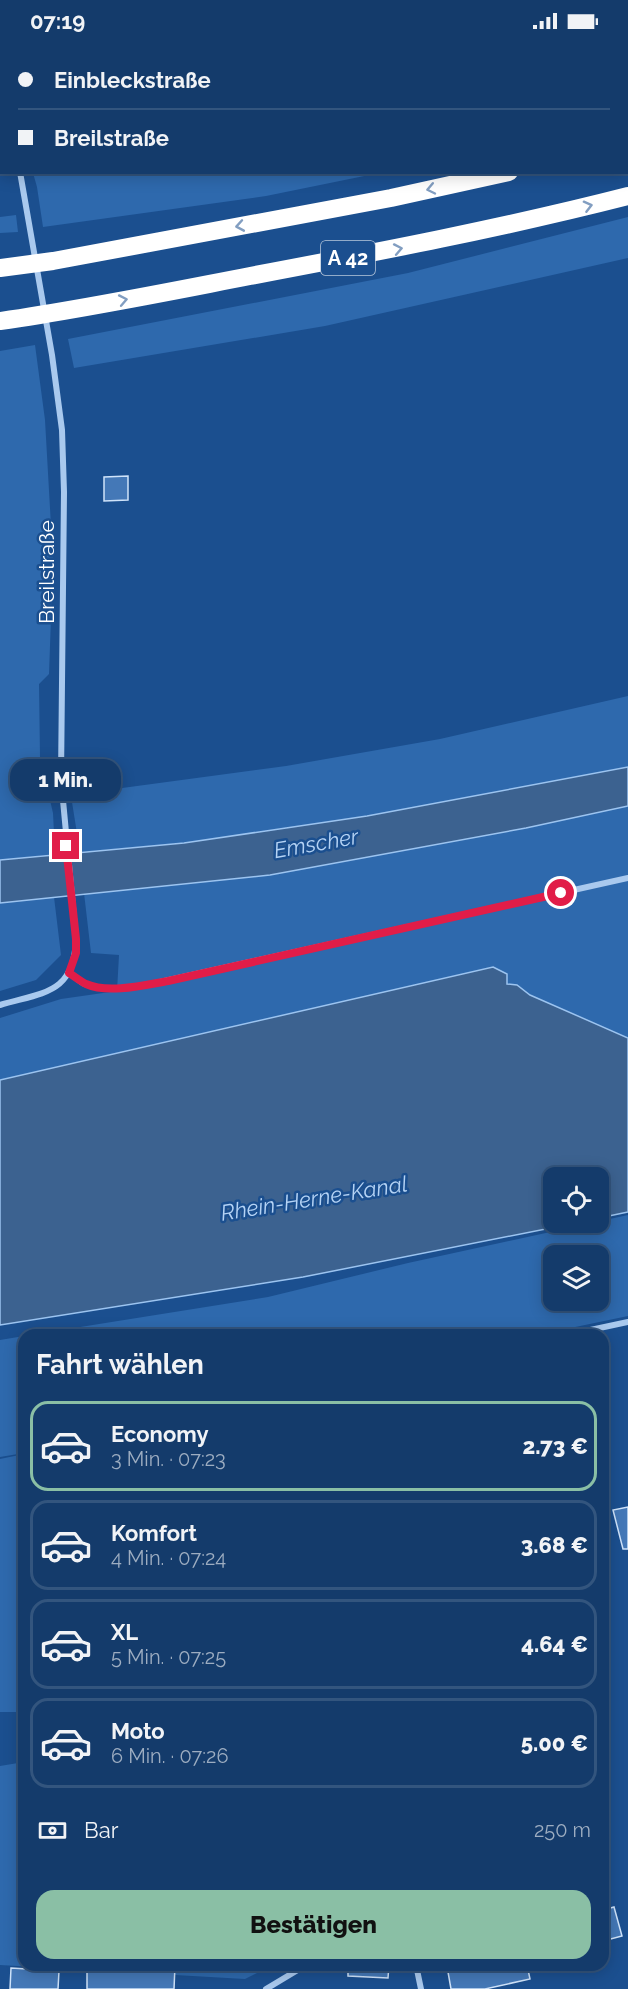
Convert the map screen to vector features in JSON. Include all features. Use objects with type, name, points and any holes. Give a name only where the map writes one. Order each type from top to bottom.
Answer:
[{"type":"highway","name":"A 42","points":[[0,268],[53,261],[379,200],[500,174]]},
{"type":"highway","name":"A 42","points":[[0,321],[66,311],[408,247],[555,215],[628,196]]},
{"type":"street","name":"Breilstraße","points":[[20,174],[52,355],[62,430],[64,492],[61,779],[76,953],[69,973]]},
{"type":"street","points":[[0,1005],[55,988],[64,981],[69,973],[85,984],[94,986],[119,987],[151,984],[628,878]]},
{"type":"street","points":[[595,1329],[628,1322]]},
{"type":"street","points":[[266,1989],[296,1971]]},
{"type":"street","points":[[418,1971],[422,1989]]},
{"type":"shaded area","points":[[34,174],[374,174],[266,196],[43,227]]},
{"type":"shaded area","points":[[16,215],[18,232],[0,233],[0,217]]},
{"type":"shaded area","points":[[628,217],[628,258],[325,326],[74,368],[68,339],[408,273]]},
{"type":"shaded area","points":[[35,345],[45,420],[53,561],[49,674],[39,684],[40,757],[53,813],[55,854],[0,860],[0,351]]},
{"type":"shaded area","points":[[628,696],[628,767],[367,816],[184,843],[80,852],[71,796],[286,766],[440,739]]},
{"type":"shaded area","points":[[628,806],[628,1038],[530,995],[517,985],[506,984],[493,967],[0,1080],[0,1018],[61,999],[117,991],[119,955],[91,953],[84,893],[270,875],[526,828]]},
{"type":"shaded area","points":[[54,897],[61,955],[36,980],[0,991],[0,903]]},
{"type":"shaded area","points":[[628,1215],[628,1316],[566,1329],[68,1329],[268,1297],[546,1233],[609,1233],[609,1219]]},
{"type":"shaded area","points":[[18,1337],[18,1454],[0,1457],[0,1340]]},
{"type":"shaded area","points":[[18,1455],[18,1712],[0,1712],[0,1459]]},
{"type":"shaded area","points":[[18,1763],[18,1966],[0,1965],[0,1766]]},
{"type":"shaded area","points":[[105,1971],[261,1971],[245,1979]]},
{"type":"water","name":"Emscher","points":[[628,767],[628,806],[526,828],[270,875],[0,903],[0,860],[184,843],[367,816]]},
{"type":"water","name":"Rhein-Herne-Kanal","points":[[493,967],[507,974],[507,984],[517,985],[530,995],[628,1038],[628,1212],[609,1216],[609,1167],[543,1167],[543,1230],[303,1277],[0,1325],[0,1080]]},
{"type":"building","points":[[128,476],[128,500],[104,501],[104,477]]},
{"type":"building","points":[[628,1507],[628,1549],[623,1549],[613,1510]]},
{"type":"building","points":[[614,1907],[622,1936],[609,1939],[609,1908]]},
{"type":"building","points":[[11,1968],[18,1968],[18,1971],[59,1971],[58,1989],[10,1989]]},
{"type":"building","points":[[87,1971],[175,1971],[174,1989],[87,1989]]},
{"type":"building","points":[[348,1971],[389,1971],[388,1978],[348,1976]]},
{"type":"building","points":[[528,1971],[530,1979],[485,1989],[451,1989],[448,1972]]},
{"type":"route","points":[[66,846],[76,939],[76,953],[69,973],[85,984],[94,986],[133,987],[168,981],[561,893]]}]
